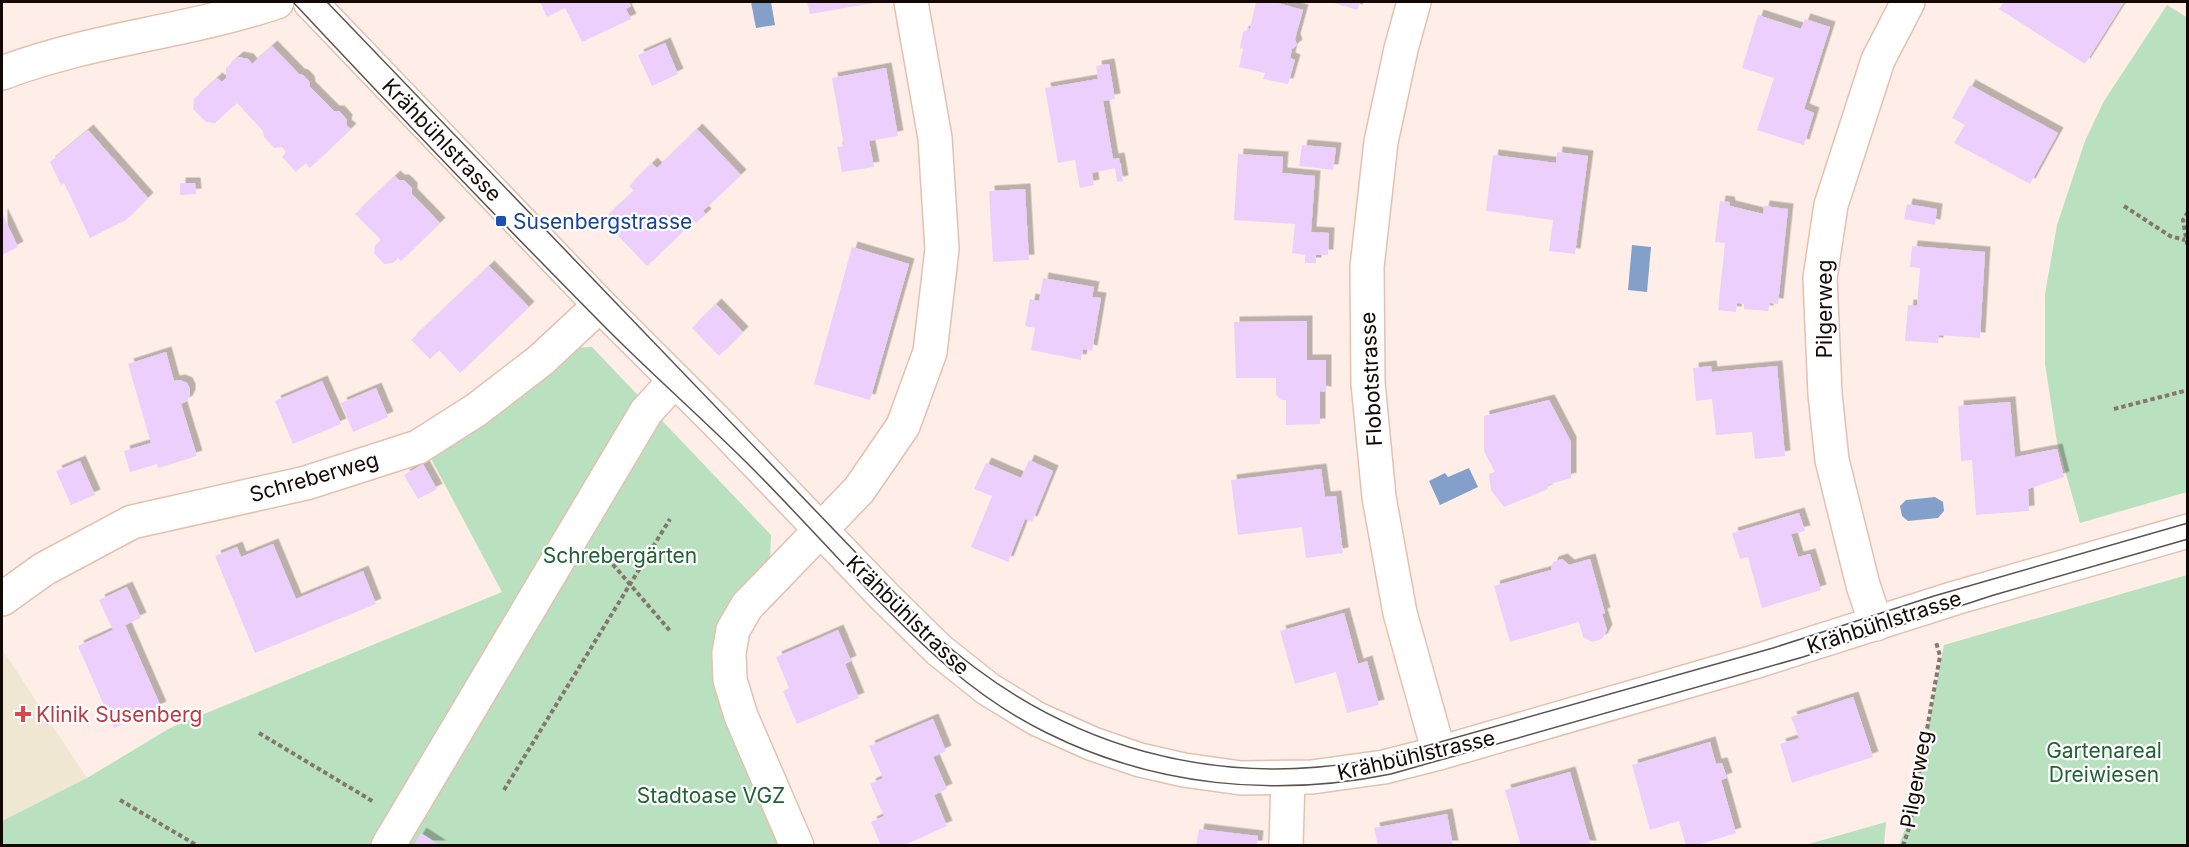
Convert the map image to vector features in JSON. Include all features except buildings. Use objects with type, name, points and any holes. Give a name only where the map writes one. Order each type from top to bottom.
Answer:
[{"type":"street","points":[[2,73],[69,51],[277,2]]},
{"type":"street","name":"Krähbühlstrasse","points":[[310,2],[600,305],[939,650],[988,689],[1037,719],[1093,744],[1160,765],[1241,778],[1288,778],[1358,771],[1439,753],[1754,662],[1974,593],[2187,531]]},
{"type":"street","points":[[797,846],[741,716],[730,680],[729,653],[733,630],[747,606],[859,490],[903,426],[930,352],[942,249],[935,138],[911,2]]},
{"type":"street","name":"Flobotstrasse","points":[[1414,2],[1401,49],[1381,142],[1367,267],[1368,383],[1379,497],[1400,612],[1439,753]]},
{"type":"street","name":"Pilgerweg","points":[[1876,624],[1863,585],[1832,460],[1825,394],[1820,278],[1831,205],[1878,60],[1908,2]]},
{"type":"street","name":"Schreberweg","points":[[2,599],[44,569],[132,522],[306,483],[418,447],[476,410],[541,360],[600,305]]},
{"type":"street","points":[[395,833],[646,412],[675,380]]},
{"type":"street","points":[[1286,846],[1288,778]]},
{"type":"path","points":[[2124,206],[2170,236],[2185,240]]},
{"type":"path","points":[[2187,212],[2183,220],[2187,249]]},
{"type":"path","points":[[2114,409],[2187,390]]},
{"type":"path","points":[[504,790],[670,519]]},
{"type":"path","points":[[579,524],[671,632]]},
{"type":"path","name":"Pilgerweg","points":[[1903,846],[1910,825],[1940,656],[1936,642]]},
{"type":"path","points":[[259,733],[395,833]]},
{"type":"path","points":[[120,800],[198,846]]},
{"type":"shaded area","name":"Klinik Susenberg","points":[[2,649],[87,778],[2,821]]},
{"type":"green space","points":[[2167,5],[2188,18],[2187,492],[2080,523],[2057,442],[2045,364],[2045,294],[2057,225],[2085,141],[2104,101]]},
{"type":"green space","name":"Schrebergärten","points":[[592,347],[771,535],[770,563],[728,616],[787,845],[2,846],[2,821],[87,778],[170,728],[502,592],[429,455],[569,348]]},
{"type":"green space","name":"Gartenareal Dreiwiesen","points":[[2187,575],[2187,845],[1899,845],[1911,813],[1944,645]]},
{"type":"green space","points":[[1886,822],[1884,845],[1805,845]]},
{"type":"water","points":[[751,2],[771,2],[775,25],[756,28]]},
{"type":"water","points":[[1632,245],[1651,247],[1647,292],[1628,290]]},
{"type":"water","points":[[1469,468],[1478,487],[1440,505],[1429,481],[1445,473],[1448,477]]},
{"type":"water","points":[[1935,497],[1943,502],[1944,511],[1938,518],[1908,521],[1902,516],[1900,506],[1906,500]]},
{"type":"tram line","points":[[293,2],[562,283],[619,341],[749,465],[928,650],[973,687],[1021,719],[1088,751],[1129,765],[1172,776],[1259,786],[1303,785],[1391,774],[1803,657],[1994,595],[2188,539]]},
{"type":"tram line","points":[[327,2],[934,634],[983,674],[1035,707],[1089,733],[1146,752],[1204,764],[1263,769],[1325,766],[1387,757],[1773,648],[1934,596],[2188,523]]},
{"type":"place","name":"Susenbergstrasse","points":[[501,221]]},
{"type":"place","name":"Klinik Susenberg","points":[[23,714]]},
{"type":"park label","name":"Stadtoase VGZ","points":[[711,795]]}]
